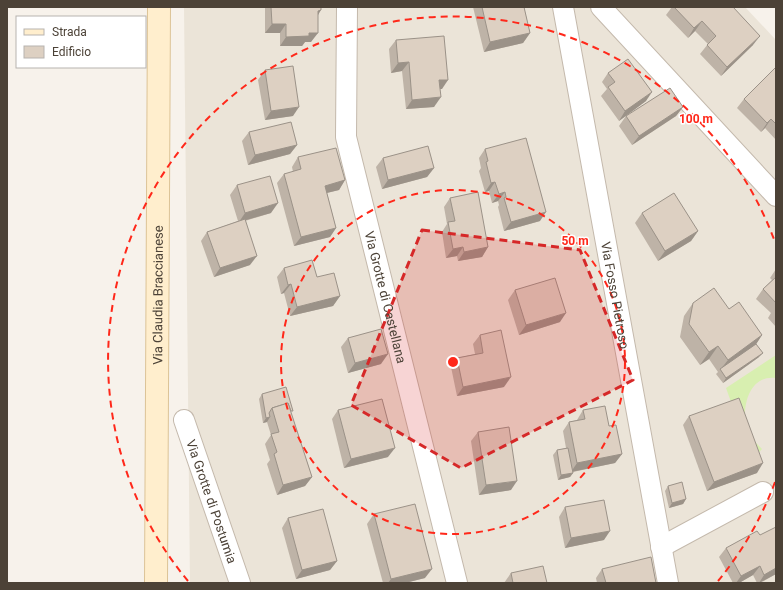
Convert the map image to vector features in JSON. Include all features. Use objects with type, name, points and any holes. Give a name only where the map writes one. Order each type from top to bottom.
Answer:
[{"type":"main road","name":"Via Claudia Braccianese","points":[[156,583],[159,7]]},
{"type":"street","name":"Via Grotte di Castellana","points":[[347,7],[346,136],[457,583]]},
{"type":"street","name":"Via Fosso Pietroso","points":[[563,7],[668,583]]},
{"type":"street","points":[[601,7],[776,196]]},
{"type":"street","name":"Via Grotte di Postumia","points":[[184,420],[240,583]]},
{"type":"street","points":[[661,547],[763,492]]},
{"type":"highlighted area","points":[[422,230],[580,250],[633,380],[461,468],[351,405]]},
{"type":"shaded area","points":[[184,7],[745,7],[776,40],[776,583],[190,583]]},
{"type":"green space","points":[[776,355],[776,378],[766,378],[759,382],[748,396],[746,404],[745,414],[748,431],[762,449],[752,460],[726,388]]},
{"type":"building","points":[[271,7],[321,7],[321,10],[318,11],[318,33],[309,33],[309,36],[286,37],[286,24],[272,24]]},
{"type":"building","points":[[482,7],[524,7],[530,33],[490,42]]},
{"type":"building","points":[[674,7],[733,7],[760,36],[727,67],[707,45],[716,36],[702,21],[694,28]]},
{"type":"building","points":[[444,36],[448,80],[439,80],[441,97],[412,100],[409,62],[398,63],[396,40]]},
{"type":"building","points":[[628,59],[652,92],[625,111],[608,87],[615,82],[608,73]]},
{"type":"building","points":[[293,66],[299,107],[271,111],[265,70]]},
{"type":"building","points":[[776,67],[776,124],[771,119],[767,123],[744,99]]},
{"type":"building","points":[[670,88],[683,107],[639,136],[626,116]]},
{"type":"building","points":[[291,122],[297,145],[255,155],[249,132]]},
{"type":"building","points":[[526,138],[546,212],[511,222],[504,198],[506,197],[505,192],[499,194],[495,182],[491,183],[486,162],[488,161],[485,149]]},
{"type":"building","points":[[428,146],[434,168],[388,180],[383,158]]},
{"type":"building","points":[[336,148],[345,180],[325,186],[336,228],[301,237],[284,174],[301,169],[298,157]]},
{"type":"building","points":[[270,176],[278,203],[245,213],[237,185]]},
{"type":"building","points":[[478,192],[488,247],[464,252],[463,247],[453,249],[448,222],[455,221],[450,198]]},
{"type":"building","points":[[674,193],[698,231],[665,251],[642,213]]},
{"type":"building","points":[[245,219],[257,256],[220,268],[207,232]]},
{"type":"building","points":[[312,260],[317,277],[334,273],[340,296],[297,307],[291,284],[288,285],[284,268]]},
{"type":"building","points":[[776,277],[776,303],[763,289]]},
{"type":"building","points":[[555,278],[566,313],[526,325],[515,290]]},
{"type":"building","points":[[714,288],[729,309],[739,302],[762,335],[728,360],[718,346],[709,352],[689,324],[693,303]]},
{"type":"building","points":[[381,329],[388,354],[355,363],[348,338]]},
{"type":"building","points":[[501,330],[511,377],[463,387],[457,358],[483,353],[480,335]]},
{"type":"building","points":[[756,344],[763,353],[726,378],[720,369]]},
{"type":"building","points":[[286,387],[293,411],[291,411],[288,403],[272,408],[269,413],[270,417],[266,418],[262,394]]},
{"type":"building","points":[[739,398],[763,463],[714,482],[689,416]]},
{"type":"building","points":[[382,399],[395,448],[351,459],[338,410]]},
{"type":"building","points":[[288,403],[312,477],[283,485],[274,454],[277,452],[271,434],[279,432],[272,408]]},
{"type":"building","points":[[605,406],[609,426],[616,425],[622,454],[577,463],[569,422],[585,419],[583,410]]},
{"type":"building","points":[[509,427],[517,481],[486,485],[478,432]]},
{"type":"building","points":[[568,448],[573,473],[561,475],[557,450]]},
{"type":"building","points":[[682,482],[686,499],[672,503],[668,486]]},
{"type":"building","points":[[604,500],[610,531],[571,538],[565,507]]},
{"type":"building","points":[[415,504],[432,569],[391,579],[374,514]]},
{"type":"building","points":[[323,509],[337,561],[302,570],[288,518]]},
{"type":"building","points":[[776,527],[776,568],[764,575],[760,566],[741,576],[726,548],[757,531],[760,535]]},
{"type":"building","points":[[651,557],[656,583],[606,583],[602,569]]},
{"type":"building","points":[[543,566],[547,583],[513,583],[511,573]]}]
